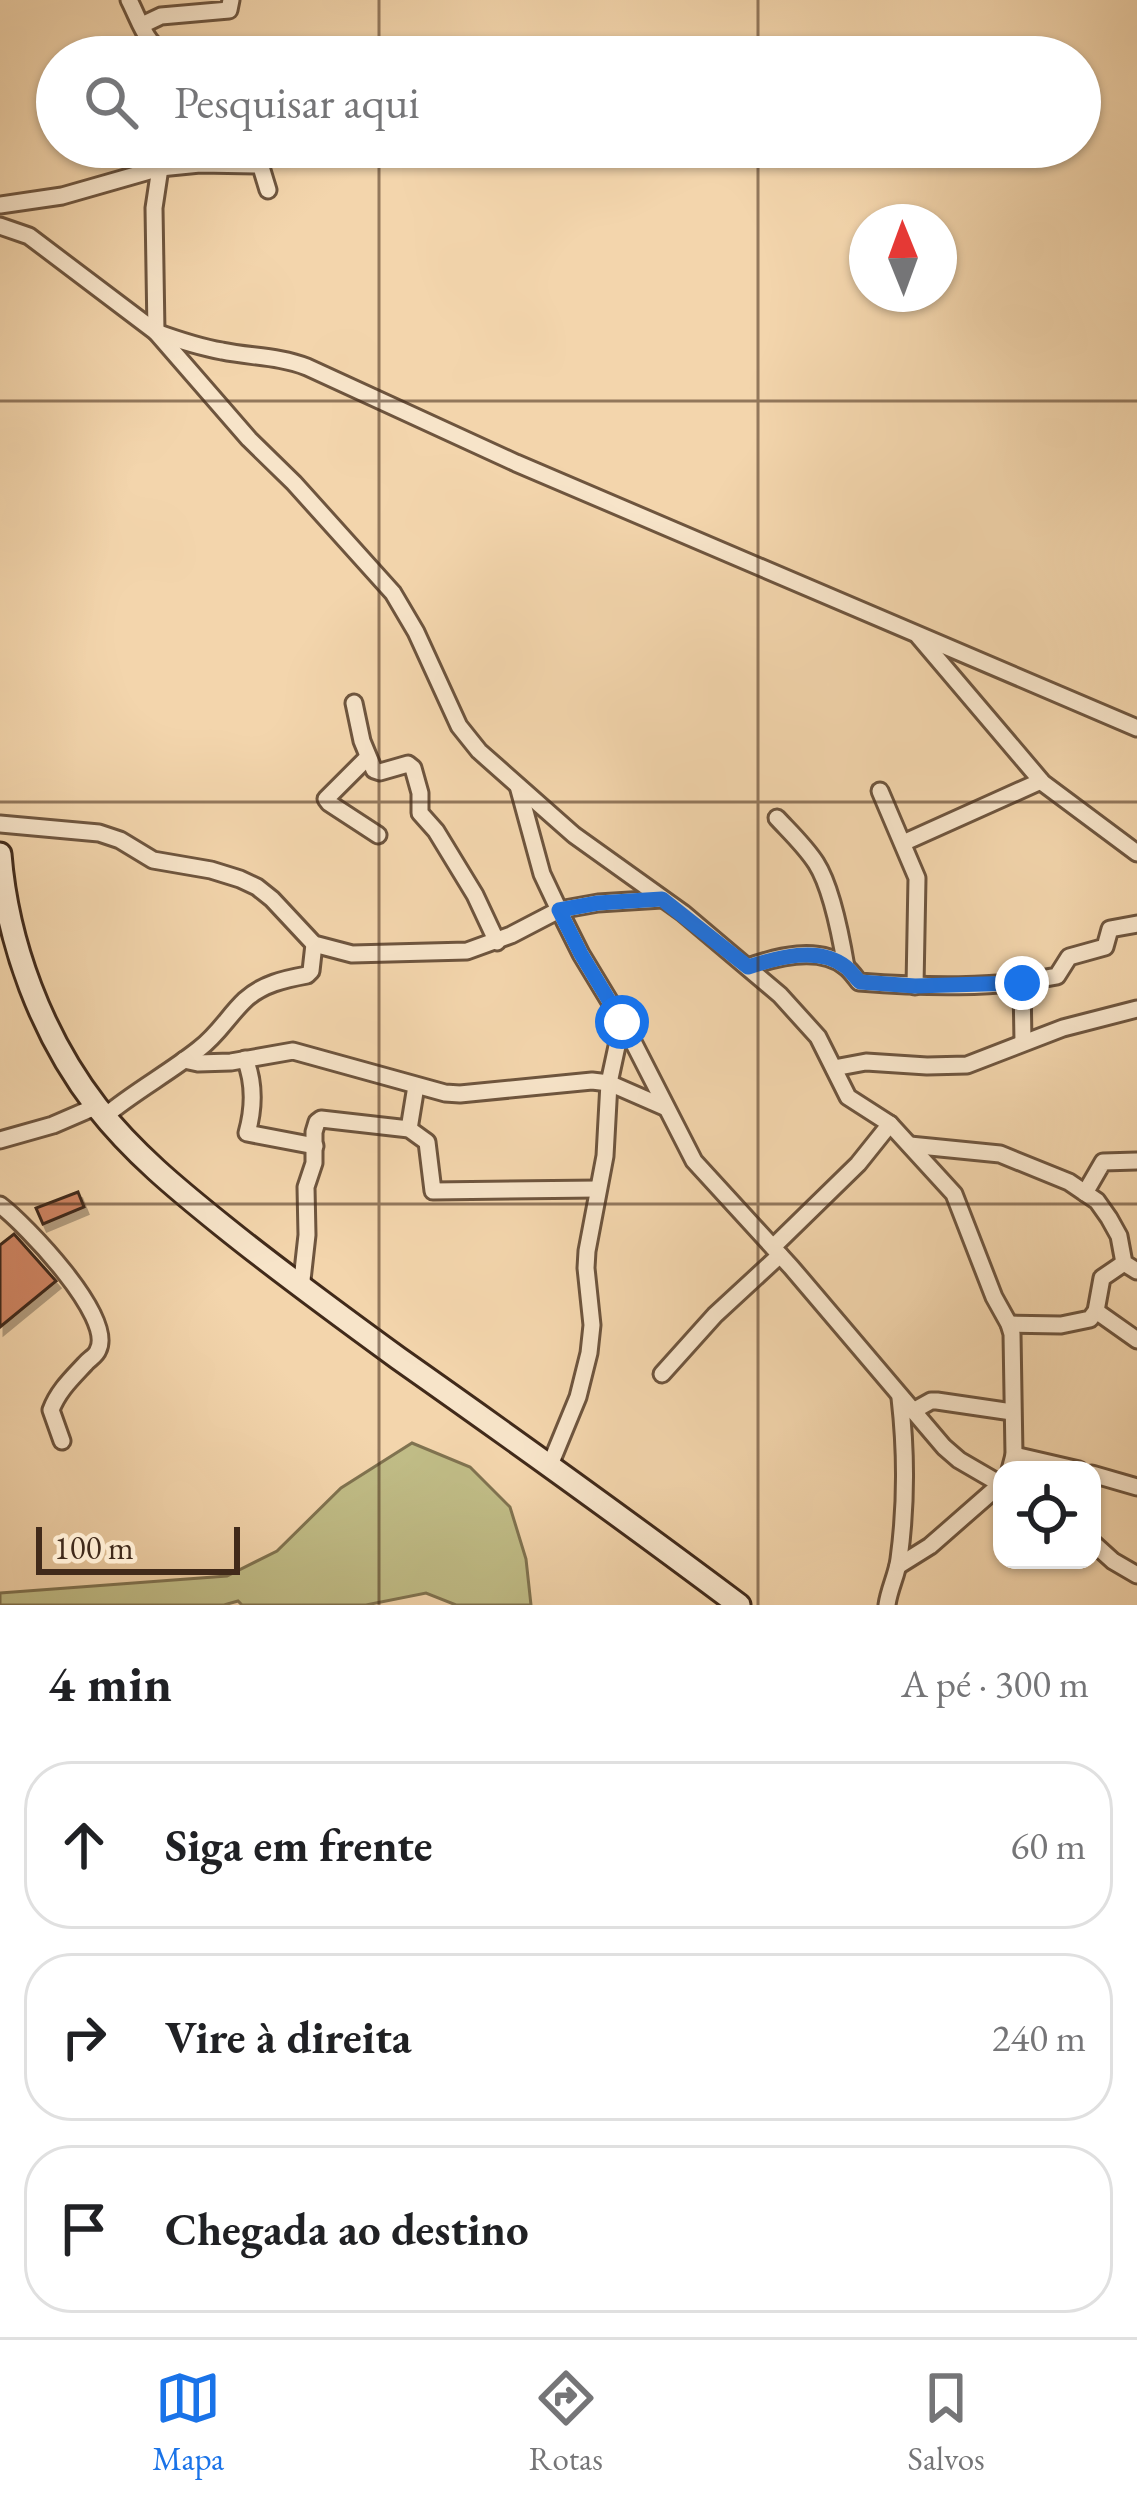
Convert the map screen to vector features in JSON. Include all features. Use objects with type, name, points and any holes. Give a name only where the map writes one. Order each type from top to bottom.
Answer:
[{"type":"main road","points":[[0,854],[11,928],[34,997],[63,1054],[136,1152],[301,1289],[550,1465],[715,1595],[739,1605]]},
{"type":"street","points":[[129,0],[147,36]]},
{"type":"street","points":[[142,26],[161,16],[230,10],[231,0]]},
{"type":"street","points":[[0,205],[62,196],[160,168],[154,208],[157,332]]},
{"type":"street","points":[[261,168],[268,190]]},
{"type":"street","points":[[0,226],[29,236],[157,332],[393,593],[459,726],[493,766],[587,845],[748,967],[818,1037],[853,1102],[890,1124],[954,1194],[1009,1324],[1012,1461]]},
{"type":"street","points":[[157,332],[225,352],[276,357],[308,367],[516,463],[1137,728]]},
{"type":"street","points":[[916,635],[1041,781],[1137,853]]},
{"type":"street","points":[[354,704],[374,770],[408,764],[413,768],[420,813],[475,895],[497,942]]},
{"type":"street","points":[[368,757],[326,799],[378,835]]},
{"type":"street","points":[[903,843],[1041,781]]},
{"type":"street","points":[[518,786],[542,874],[685,1147],[900,1398],[959,1460],[993,1479]]},
{"type":"street","points":[[880,791],[917,878],[915,986]]},
{"type":"street","points":[[777,818],[823,875],[846,967]]},
{"type":"street","points":[[0,824],[99,833],[153,860],[240,879],[272,899],[314,944],[352,954],[466,951],[497,942],[559,910],[662,899]]},
{"type":"street","points":[[748,967],[794,955],[846,967],[860,982],[915,986],[1022,983],[1057,976],[1069,957],[1106,946],[1110,929],[1137,924]]},
{"type":"street","points":[[0,1141],[101,1111],[184,1060],[216,1035],[245,1000],[272,984],[307,975],[314,944]]},
{"type":"street","points":[[1022,983],[1023,1042]]},
{"type":"street","points":[[833,1068],[866,1062],[967,1065],[1023,1042],[1137,1009]]},
{"type":"street","points":[[550,1465],[578,1397],[589,1353],[592,1325],[586,1268],[604,1156],[609,1083],[622,1022]]},
{"type":"street","points":[[184,1060],[214,1063],[303,1052],[416,1086],[460,1094],[563,1082],[609,1083],[665,1108]]},
{"type":"street","points":[[244,1059],[253,1101],[247,1133],[315,1146]]},
{"type":"street","points":[[409,1130],[416,1086]]},
{"type":"street","points":[[301,1289],[306,1187],[314,1163],[314,1132],[321,1119],[409,1130],[427,1142],[434,1191],[598,1189]]},
{"type":"street","points":[[662,1374],[890,1124]]},
{"type":"street","points":[[910,1145],[1010,1156],[1097,1201],[1109,1218],[1131,1267],[1102,1278],[1096,1311],[1090,1318],[1073,1324],[1009,1324]]},
{"type":"street","points":[[1084,1193],[1100,1164],[1137,1161]]},
{"type":"street","points":[[0,1205],[55,1260],[92,1309],[98,1351],[65,1385],[51,1409],[62,1441]]},
{"type":"street","points":[[1096,1311],[1137,1340]]},
{"type":"street","points":[[887,1605],[898,1566],[904,1475],[900,1398]]},
{"type":"street","points":[[913,1412],[938,1401],[1012,1412]]},
{"type":"street","points":[[1101,1477],[1137,1487]]},
{"type":"street","points":[[898,1566],[930,1546],[993,1492]]},
{"type":"street","points":[[1101,1550],[1137,1575]]},
{"type":"shaded area","points":[[412,1443],[470,1467],[510,1507],[526,1559],[531,1605],[456,1605],[426,1593],[366,1605],[242,1605],[238,1601],[224,1605],[0,1605],[0,1593],[227,1576],[277,1551],[341,1488]]},
{"type":"building","points":[[78,1192],[84,1207],[43,1224],[36,1208]]},
{"type":"building","points":[[14,1234],[56,1281],[0,1327],[0,1245]]},
{"type":"route","points":[[622,1022],[559,910],[662,899],[748,967],[794,955],[835,961],[860,982],[915,986],[1022,983]]}]
